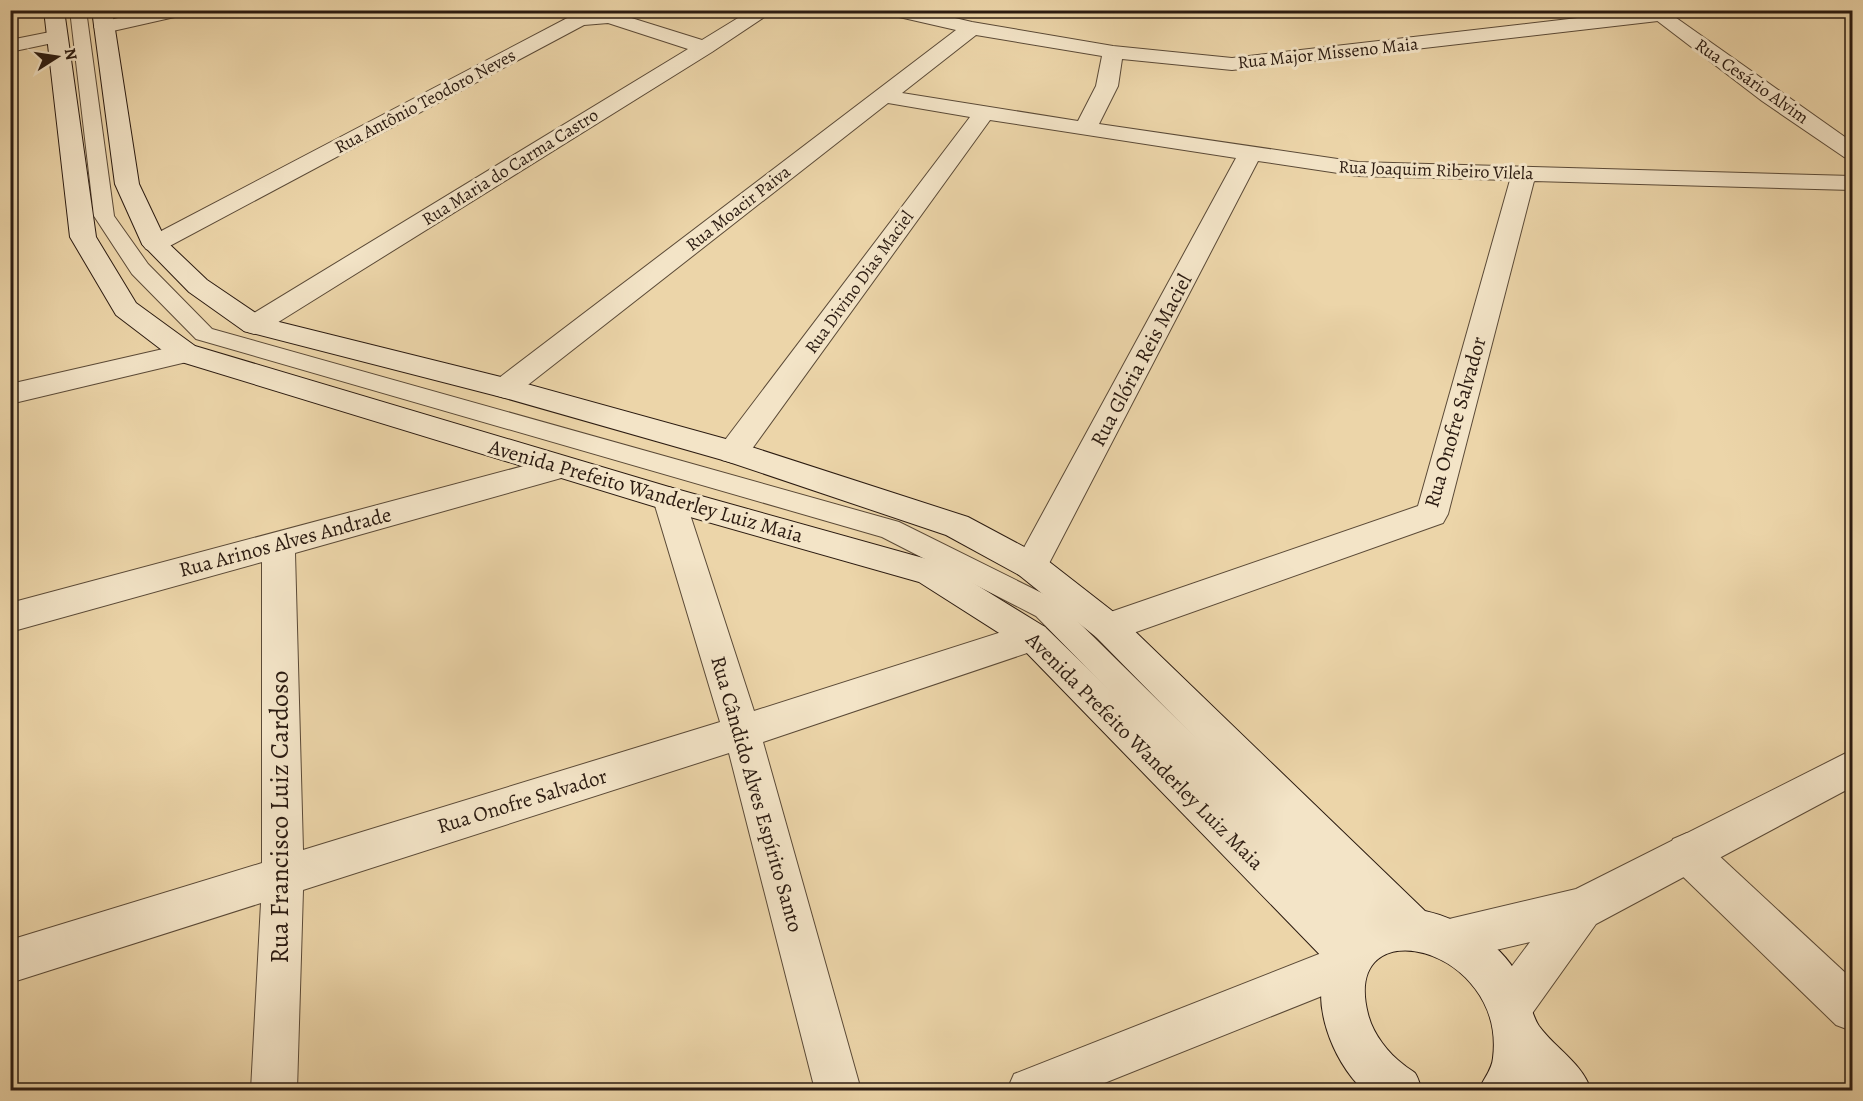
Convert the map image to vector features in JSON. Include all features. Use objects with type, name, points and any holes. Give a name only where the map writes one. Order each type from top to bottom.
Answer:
[{"type":"street","points":[[78,10],[104,216],[140,269],[204,334],[890,529],[1046,608],[1387,945],[1474,957],[1496,980],[1514,1021],[1568,1090]]},
{"type":"street","points":[[181,10],[103,19],[127,183],[155,244],[198,286],[254,325],[505,388],[733,452],[957,526],[1031,566],[1108,627],[1387,945]]},
{"type":"street","name":"Rua Maria do Carma Castro","points":[[254,325],[766,10]]},
{"type":"street","name":"Rua Major Misseno Maia","points":[[893,10],[972,28],[1113,52],[1232,64],[1655,13],[1681,12]]},
{"type":"street","name":"Rua Cesário Alvim","points":[[1655,13],[1852,152]]},
{"type":"street","name":"Rua Antônio Teodoro Neves","points":[[155,244],[580,19],[609,17],[705,48]]},
{"type":"street","points":[[10,46],[54,24]]},
{"type":"street","name":"Avenida Prefeito Wanderley Luiz Maia","points":[[54,24],[83,237],[126,309],[185,353],[669,499],[929,572],[1033,638],[1387,945]]},
{"type":"street","name":"Rua Moacir Paiva","points":[[505,388],[972,28]]},
{"type":"street","points":[[1085,129],[1107,86],[1113,52]]},
{"type":"street","name":"Rua Joaquim Ribeiro Vilela","points":[[882,96],[1085,129],[1358,169],[1852,183]]},
{"type":"street","name":"Rua Divino Dias Maciel","points":[[733,452],[984,112]]},
{"type":"street","name":"Rua Glória Reis Maciel","points":[[1031,566],[1250,154]]},
{"type":"street","name":"Rua Onofre Salvador","points":[[1108,627],[1432,514],[1524,174]]},
{"type":"street","points":[[10,394],[185,353]]},
{"type":"street","name":"Rua Arinos Alves Andrade","points":[[10,618],[561,467]]},
{"type":"street","name":"Rua Cândido Alves Espírito Santo","points":[[669,499],[742,732],[838,1090]]},
{"type":"street","name":"Rua Francisco Luiz Cardoso","points":[[274,1090],[284,875],[278,543]]},
{"type":"street","name":"Rua Onofre Salvador","points":[[10,962],[1033,638]]},
{"type":"street","points":[[1030,1090],[1387,945],[1581,909],[1852,768]]},
{"type":"street","points":[[1688,853],[1852,1009]]},
{"type":"street","points":[[1505,1090],[1516,1064],[1514,1021],[1581,909]]},
{"type":"street","points":[[1387,945],[1341,993],[1347,1025],[1362,1056],[1388,1083],[1399,1090]]}]
